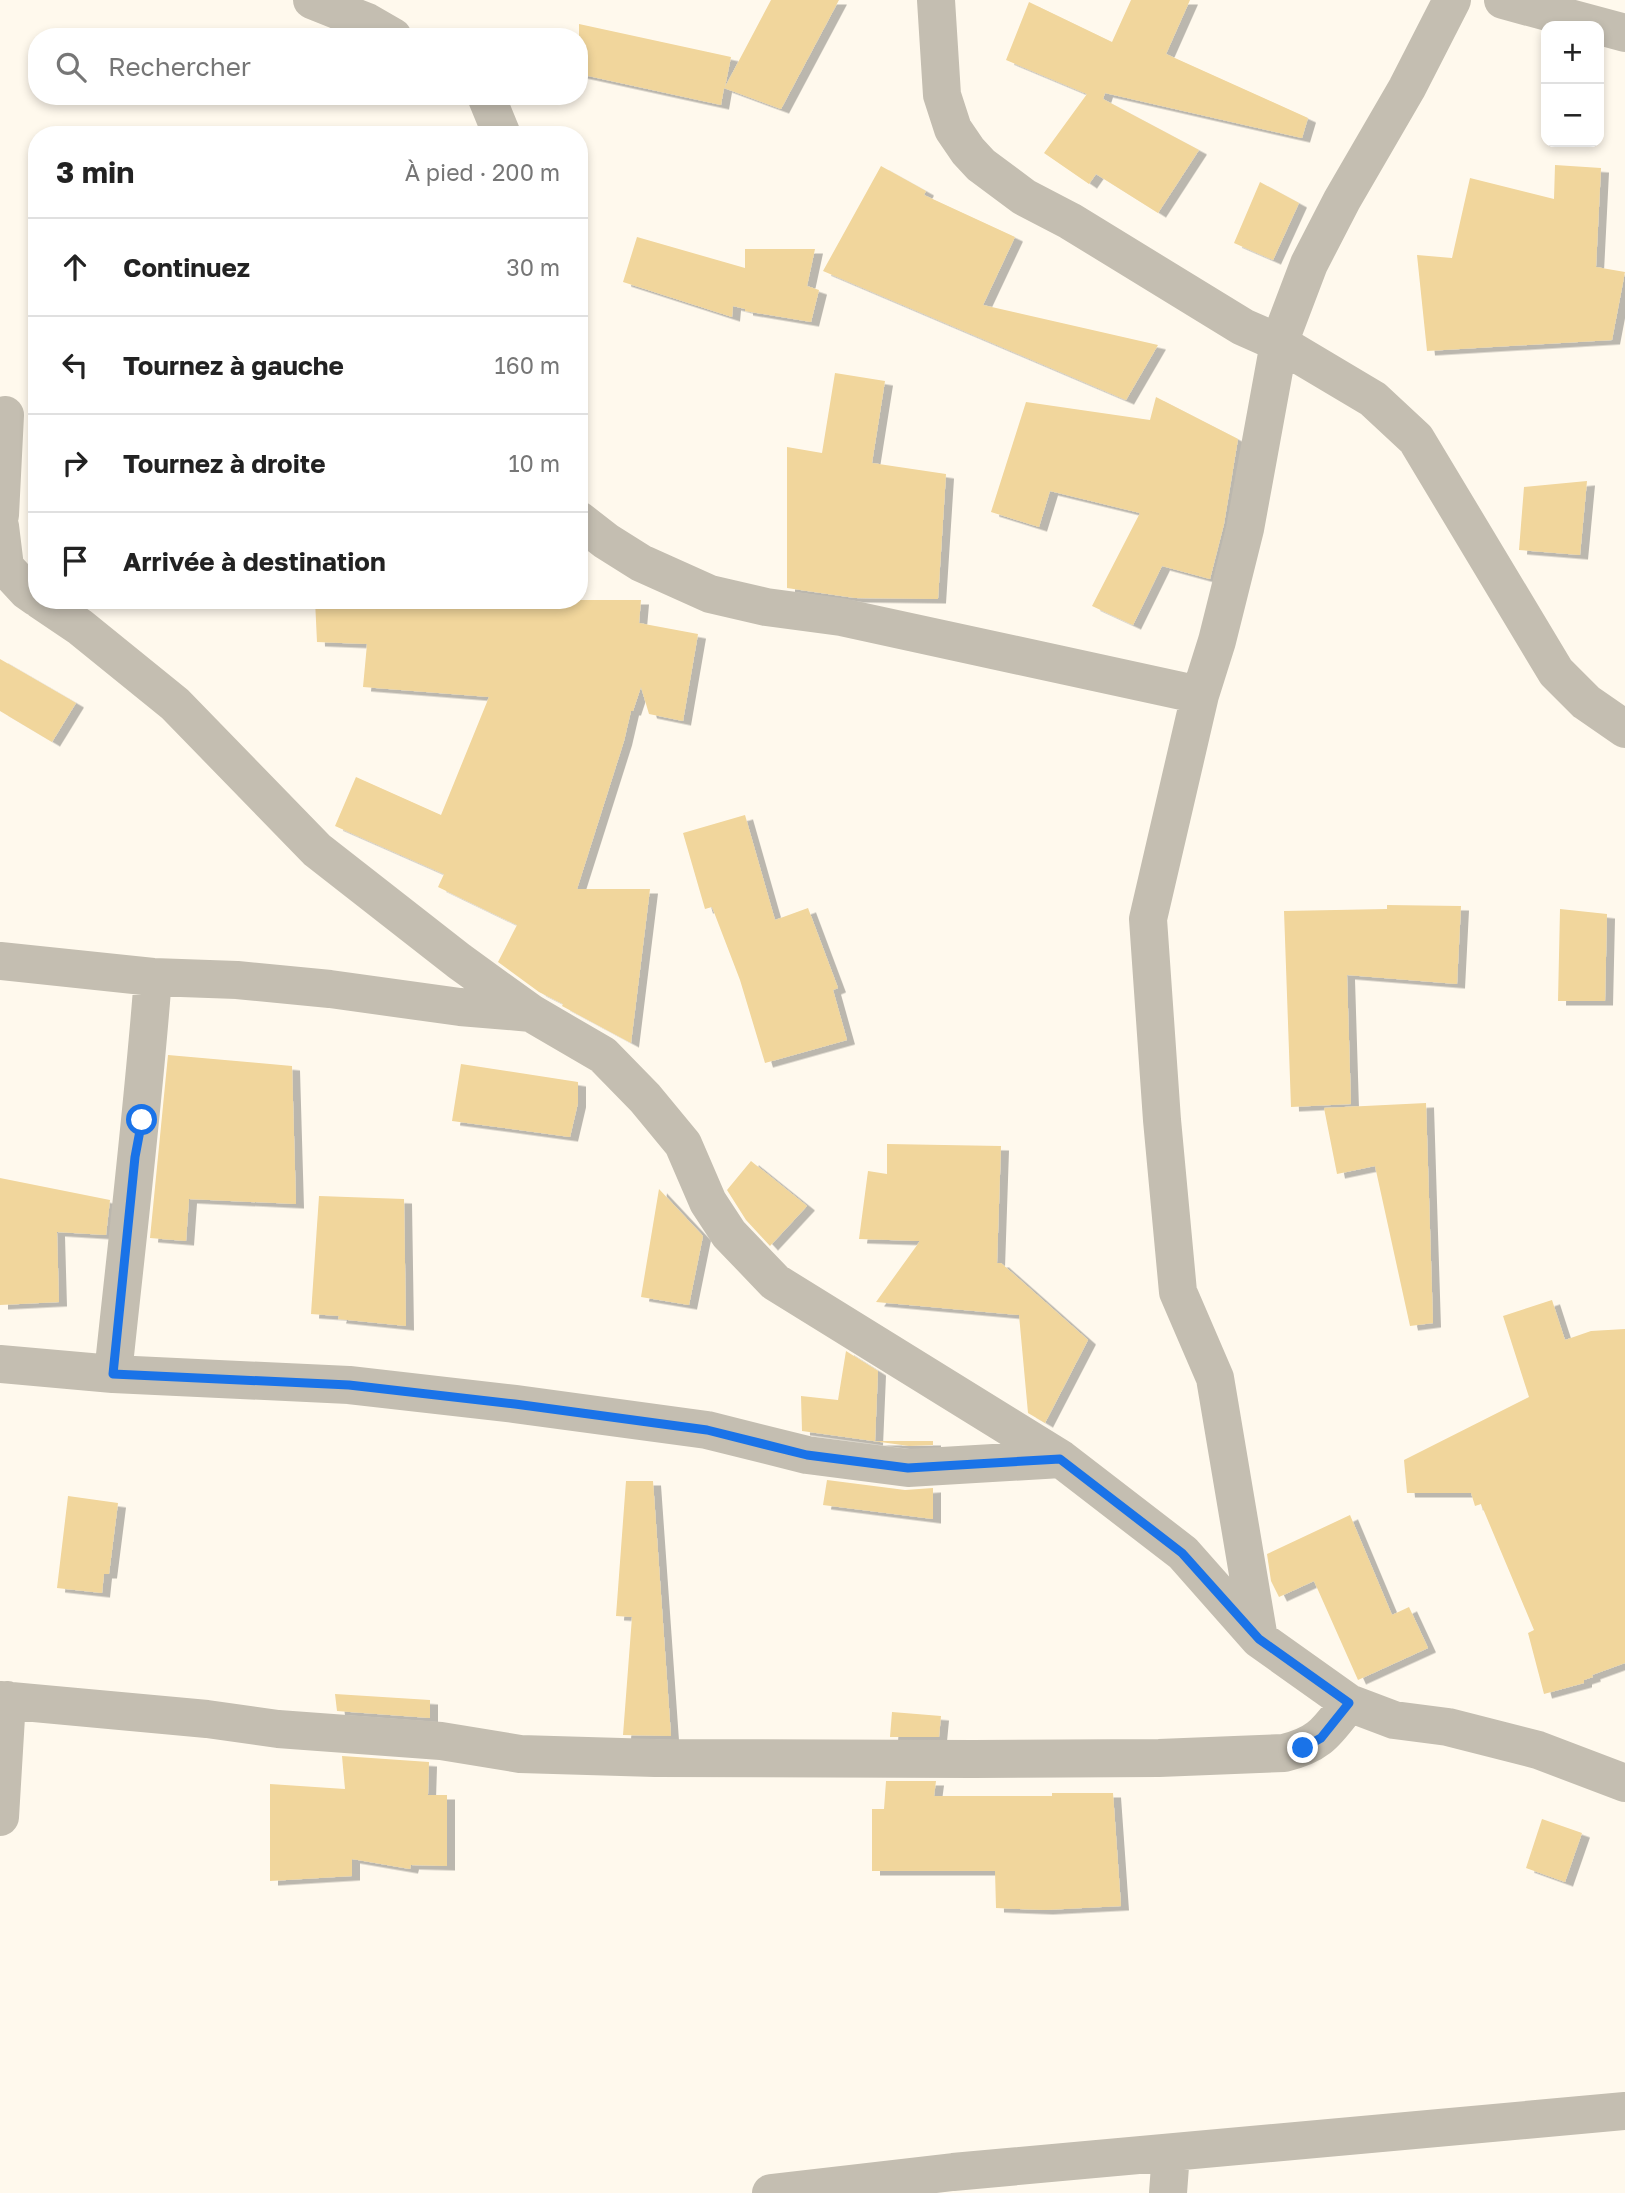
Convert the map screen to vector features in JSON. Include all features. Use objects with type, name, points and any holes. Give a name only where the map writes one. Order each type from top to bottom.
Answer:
[{"type":"street","points":[[312,0],[377,28]]},
{"type":"street","points":[[936,0],[942,96],[953,129],[981,165],[1024,197],[1243,327],[1279,343],[1373,399],[1416,439],[1556,672],[1586,702],[1611,722],[1625,729]]},
{"type":"street","points":[[1259,1639],[1215,1378],[1178,1292],[1162,1120],[1148,919],[1200,695],[1217,641],[1245,529],[1279,343],[1309,264],[1342,200],[1408,88],[1452,0]]},
{"type":"street","points":[[1503,0],[1625,33]]},
{"type":"street","points":[[489,105],[498,126]]},
{"type":"street","points":[[0,514],[14,414]]},
{"type":"street","points":[[0,526],[5,567],[28,592]]},
{"type":"street","points":[[588,527],[641,563],[710,594],[766,607],[841,617],[1200,695]]},
{"type":"street","points":[[53,609],[80,627],[175,704],[317,850],[458,961],[530,1013],[603,1055],[645,1098],[682,1144],[708,1202],[729,1234],[775,1282],[1060,1459],[1182,1553],[1259,1639],[1349,1703],[1394,1720],[1448,1727],[1538,1750],[1625,1783]]},
{"type":"street","points":[[0,961],[330,989],[460,1007],[530,1013]]},
{"type":"street","points":[[113,1374],[134,1171],[142,1120],[153,976]]},
{"type":"street","points":[[0,1364],[113,1374],[349,1385],[515,1404],[707,1430],[807,1455],[908,1468],[1060,1459]]},
{"type":"street","points":[[0,1817],[3,1700],[207,1719],[278,1729],[441,1741],[520,1754],[806,1759],[1159,1758],[1284,1753],[1303,1748],[1321,1738],[1349,1703]]},
{"type":"street","points":[[771,2193],[953,2172],[1625,2111]]},
{"type":"street","points":[[1168,2193],[1171,2153]]},
{"type":"building","points":[[771,0],[839,0],[781,109],[724,88],[721,105],[588,76],[588,28],[579,28],[579,24],[731,57],[725,87]]},
{"type":"building","points":[[1131,0],[1190,0],[1166,54],[1308,118],[1302,138],[1105,93],[1103,99],[1199,150],[1158,213],[1096,174],[1089,184],[1044,153],[1087,94],[1006,60],[1029,2],[1112,42]]},
{"type":"building","points":[[1555,165],[1601,168],[1596,267],[1625,272],[1612,340],[1427,351],[1417,255],[1452,258],[1470,178],[1554,199]]},
{"type":"building","points":[[881,166],[926,191],[924,195],[1015,237],[983,305],[1158,345],[1126,400],[823,271]]},
{"type":"building","points":[[1260,182],[1299,203],[1273,260],[1234,243]]},
{"type":"building","points":[[637,237],[745,268],[745,249],[815,249],[807,286],[819,290],[811,322],[745,311],[733,306],[732,317],[623,282]]},
{"type":"building","points":[[835,373],[885,381],[872,463],[946,474],[938,599],[855,598],[787,588],[787,447],[822,453]]},
{"type":"building","points":[[1156,397],[1238,439],[1224,524],[1210,579],[1162,566],[1133,625],[1092,606],[1140,513],[1050,491],[1039,527],[991,512],[1026,402],[1150,420]]},
{"type":"building","points":[[1587,481],[1580,555],[1519,550],[1524,487]]},
{"type":"building","points":[[588,600],[641,600],[639,623],[698,634],[683,721],[649,714],[641,687],[631,711],[577,889],[650,889],[631,1043],[539,992],[498,962],[517,925],[438,887],[444,874],[335,826],[356,777],[441,815],[489,697],[363,687],[367,644],[317,642],[315,609],[588,609]]},
{"type":"building","points":[[0,659],[76,703],[52,742],[0,711]]},
{"type":"building","points":[[745,815],[775,920],[808,908],[838,988],[833,990],[847,1040],[765,1063],[740,980],[712,907],[705,909],[683,833]]},
{"type":"building","points":[[1387,905],[1461,906],[1457,984],[1347,975],[1351,1104],[1291,1107],[1284,911],[1387,909]]},
{"type":"building","points":[[1560,909],[1607,914],[1605,1001],[1558,1001]]},
{"type":"building","points":[[168,1055],[292,1066],[296,1204],[189,1199],[186,1241],[150,1238]]},
{"type":"building","points":[[461,1064],[578,1082],[578,1103],[570,1137],[452,1121]]},
{"type":"building","points":[[1426,1103],[1433,1323],[1410,1326],[1375,1166],[1337,1174],[1324,1108]]},
{"type":"building","points":[[887,1144],[1001,1146],[997,1263],[1001,1263],[1088,1340],[1045,1423],[1028,1413],[1019,1315],[876,1302],[920,1241],[859,1239],[868,1171],[887,1174]]},
{"type":"building","points":[[751,1161],[807,1206],[770,1246],[746,1220],[727,1190]]},
{"type":"building","points":[[0,1178],[110,1200],[106,1235],[57,1232],[59,1302],[0,1305]]},
{"type":"building","points":[[659,1189],[703,1236],[689,1305],[641,1297]]},
{"type":"building","points":[[319,1196],[404,1199],[406,1326],[311,1314]]},
{"type":"building","points":[[1552,1300],[1565,1340],[1591,1331],[1625,1329],[1625,1663],[1592,1675],[1593,1677],[1584,1680],[1584,1683],[1544,1694],[1528,1633],[1534,1630],[1481,1504],[1475,1506],[1471,1493],[1407,1493],[1404,1460],[1529,1397],[1503,1316]]},
{"type":"building","points":[[846,1351],[878,1371],[875,1441],[933,1441],[933,1445],[909,1446],[802,1431],[801,1396],[838,1400]]},
{"type":"building","points":[[827,1480],[905,1490],[933,1488],[933,1519],[823,1505]]},
{"type":"building","points":[[626,1481],[653,1481],[671,1736],[623,1735],[632,1617],[616,1616]]},
{"type":"building","points":[[68,1496],[118,1503],[109,1574],[104,1574],[102,1593],[57,1588]]},
{"type":"building","points":[[1350,1515],[1392,1615],[1409,1607],[1428,1648],[1358,1680],[1314,1581],[1279,1597],[1271,1581],[1267,1554]]},
{"type":"building","points":[[335,1694],[430,1700],[430,1718],[337,1711]]},
{"type":"building","points":[[892,1712],[941,1716],[939,1737],[890,1737]]},
{"type":"building","points":[[342,1756],[429,1762],[428,1795],[447,1795],[447,1866],[411,1865],[410,1869],[352,1859],[352,1876],[270,1881],[270,1784],[345,1789]]},
{"type":"building","points":[[886,1781],[936,1781],[934,1796],[1113,1793],[1121,1906],[1045,1910],[996,1908],[995,1871],[872,1871],[872,1809],[884,1809]]},
{"type":"building","points":[[1542,1819],[1582,1833],[1565,1882],[1526,1868]]},
{"type":"route","points":[[142,1120],[135,1157],[113,1374],[349,1385],[515,1404],[707,1430],[807,1455],[908,1468],[1060,1459],[1182,1553],[1259,1639],[1349,1703],[1321,1738],[1303,1748]]}]
